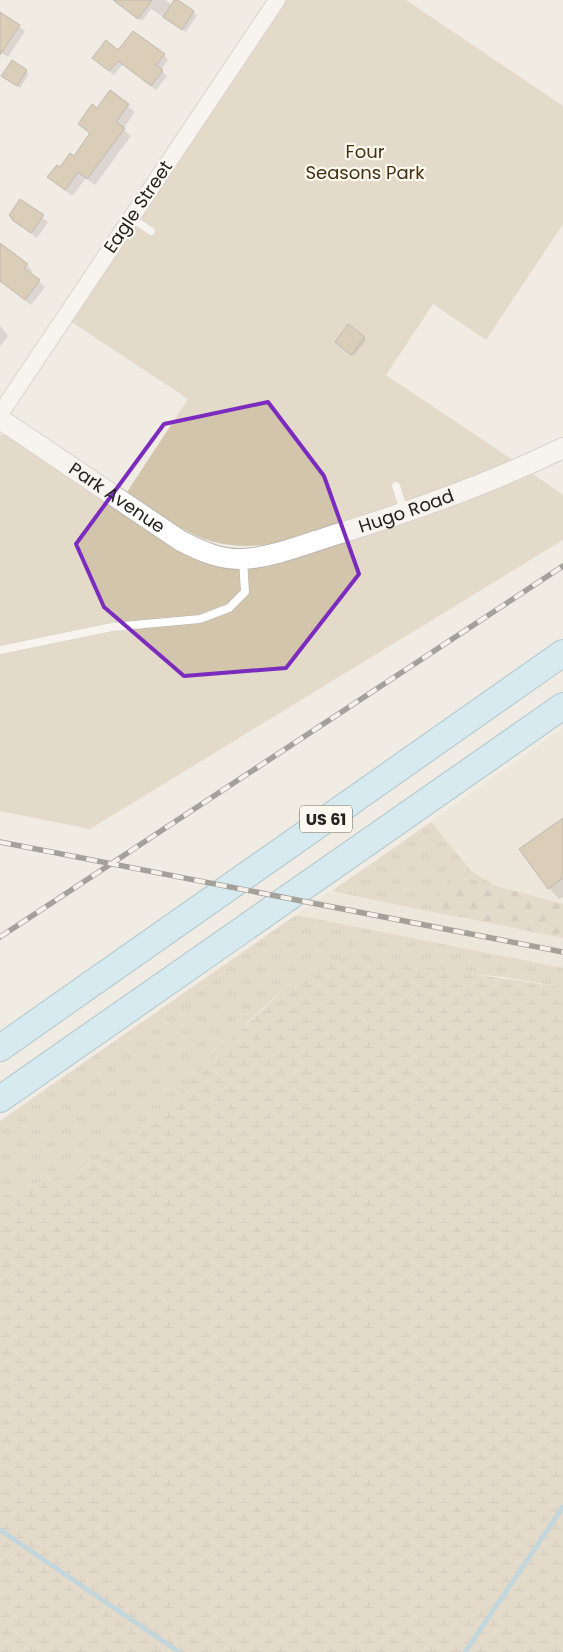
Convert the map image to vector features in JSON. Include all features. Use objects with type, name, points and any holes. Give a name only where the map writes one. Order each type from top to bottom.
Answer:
[{"type":"main road","name":"US 61","points":[[0,1048],[563,653]]},
{"type":"main road","name":"US 61","points":[[0,1099],[563,706]]},
{"type":"street","name":"Eagle Street","points":[[0,414],[277,0]]},
{"type":"street","name":"Park Avenue","points":[[0,419],[181,541],[200,551],[225,558],[243,558]]},
{"type":"street","name":"Hugo Road","points":[[243,558],[271,554],[405,513],[462,492],[563,448]]},
{"type":"lane","points":[[131,218],[151,231]]},
{"type":"lane","points":[[396,486],[405,513]]},
{"type":"lane","points":[[0,650],[112,627],[200,619],[229,608],[245,592],[243,558]]},
{"type":"highlighted area","points":[[268,402],[324,476],[359,574],[286,668],[184,676],[104,607],[76,544],[164,424]]},
{"type":"shaded area","points":[[563,728],[563,972],[290,919],[391,850]]},
{"type":"green space","name":"Four Seasons Park","points":[[286,0],[406,0],[563,106],[563,224],[486,340],[433,304],[386,375],[513,460],[477,475],[314,533],[278,543],[242,546],[223,544],[197,536],[161,516],[127,492],[188,399],[70,321]]},
{"type":"green space","points":[[0,435],[6,435],[176,549],[205,563],[232,568],[373,533],[533,474],[563,495],[563,540],[90,829],[0,811]]},
{"type":"green space","points":[[431,822],[471,871],[494,885],[461,878],[451,916],[332,891]]},
{"type":"green space","points":[[454,878],[478,881],[563,904],[563,938],[446,914],[439,905],[439,894],[444,885]]},
{"type":"green space","points":[[296,915],[563,968],[563,987],[504,977],[325,961],[287,986],[253,1017],[137,1137],[116,1154],[0,1197],[0,1121]]},
{"type":"green space","points":[[354,957],[563,987],[563,1652],[0,1652],[0,1197],[116,1154],[137,1137],[226,1044],[287,986],[325,961]]},
{"type":"building","points":[[113,0],[152,0],[138,19]]},
{"type":"building","points":[[174,0],[178,0],[194,11],[182,30],[163,17]]},
{"type":"building","points":[[0,12],[20,25],[0,55]]},
{"type":"building","points":[[133,31],[165,54],[156,65],[163,70],[151,86],[118,61],[109,71],[92,58],[106,40],[118,50]]},
{"type":"building","points":[[12,60],[27,70],[17,86],[1,76]]},
{"type":"building","points":[[110,90],[129,104],[116,122],[125,128],[87,179],[78,172],[65,190],[47,177],[57,165],[60,167],[70,153],[74,156],[90,133],[78,124],[92,104],[97,108]]},
{"type":"building","points":[[20,199],[44,215],[31,233],[12,220],[13,218],[9,215]]},
{"type":"building","points":[[0,243],[28,264],[24,268],[40,280],[25,300],[0,281]]},
{"type":"building","points":[[348,324],[365,337],[351,355],[335,342]]},
{"type":"building","points":[[563,818],[563,878],[548,889],[519,849]]},
{"type":"waterway","points":[[465,1652],[563,1507]]},
{"type":"waterway","points":[[0,1530],[179,1652]]},
{"type":"railway","points":[[0,937],[563,566]]},
{"type":"railway","points":[[0,842],[563,952]]}]
